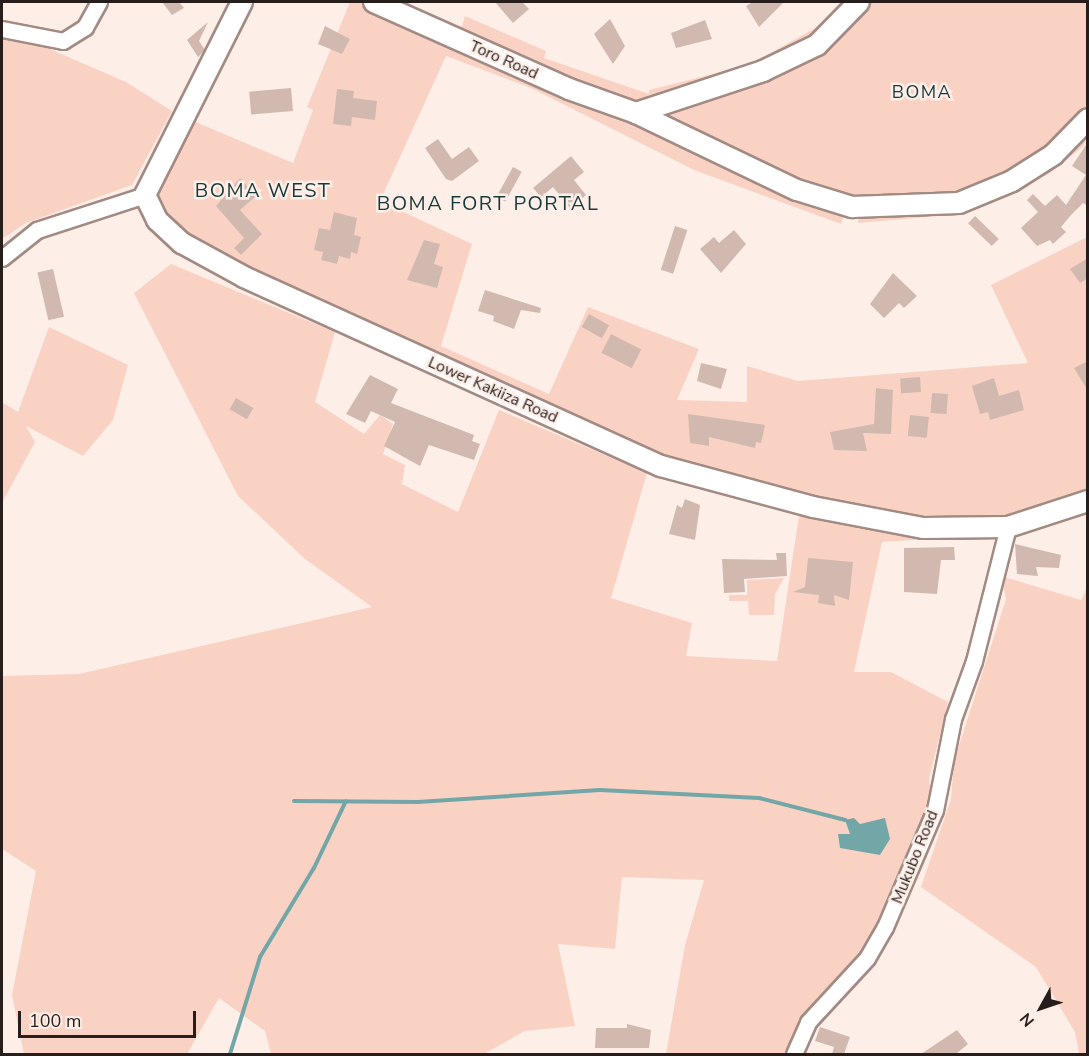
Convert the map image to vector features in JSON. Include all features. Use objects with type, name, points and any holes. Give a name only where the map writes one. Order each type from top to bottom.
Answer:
[{"type":"main road","points":[[145,195],[242,2]]},
{"type":"main road","name":"Toro Road","points":[[374,2],[568,89],[636,113],[797,190],[852,207],[959,203],[1012,181],[1053,155],[1088,119]]},
{"type":"main road","points":[[636,113],[764,71],[817,45],[859,2]]},
{"type":"main road","name":"Lower Kakiiza Road","points":[[145,195],[166,231],[244,277],[662,466],[886,524],[1008,527],[1088,501]]},
{"type":"street","points":[[2,29],[63,41],[85,27],[99,2]]},
{"type":"street","points":[[2,258],[37,230],[145,195]]},
{"type":"street","name":"Mukubo Road","points":[[794,1054],[808,1022],[873,947],[935,810],[953,719],[974,661],[1008,527]]},
{"type":"shaded area","points":[[350,2],[366,2],[847,206],[841,224],[694,170],[531,88],[446,56],[380,201],[472,244],[441,346],[549,394],[588,307],[699,349],[677,400],[747,402],[747,366],[798,381],[1028,363],[991,285],[1087,237],[1087,490],[1025,514],[978,524],[825,507],[650,456],[359,327],[172,229],[155,196],[191,120],[293,163],[313,110],[307,107]]},
{"type":"shaded area","name":"BOMA","points":[[858,2],[1087,2],[1088,117],[1049,154],[958,197],[920,203],[803,190],[648,110],[817,45]]},
{"type":"shaded area","points":[[465,16],[546,51],[544,58],[649,94],[649,90],[749,65],[819,26],[825,35],[759,69],[650,100],[635,100],[603,92],[461,29]]},
{"type":"shaded area","points":[[13,33],[126,82],[172,111],[132,185],[26,223],[2,239],[2,39]]},
{"type":"shaded area","points":[[1087,129],[1084,146],[1048,174],[962,214],[858,223],[858,211],[956,205]]},
{"type":"shaded area","points":[[171,264],[335,332],[315,402],[364,434],[380,415],[393,424],[383,454],[405,465],[402,484],[458,512],[499,410],[647,473],[611,598],[692,623],[686,656],[777,661],[799,516],[887,533],[987,535],[882,542],[854,672],[891,672],[948,702],[929,779],[933,800],[870,943],[809,1007],[787,1054],[666,1054],[685,945],[704,880],[622,877],[615,949],[558,944],[575,1026],[525,1031],[484,1054],[271,1054],[265,1031],[219,998],[187,1054],[24,1054],[12,995],[36,871],[2,849],[2,676],[79,674],[372,607],[305,559],[238,496],[134,293]]},
{"type":"shaded area","points":[[49,327],[128,365],[113,420],[83,456],[26,426],[35,442],[2,503],[2,402],[18,412]]},
{"type":"shaded area","points":[[1001,576],[1081,600],[1087,588],[1087,1054],[1079,1054],[1075,1032],[1036,967],[921,887],[951,799],[954,761],[1006,599]]},
{"type":"shaded area","points":[[784,578],[775,594],[774,615],[749,615],[748,601],[729,601],[729,595],[747,595],[747,580]]},
{"type":"water","points":[[854,818],[860,824],[885,818],[890,839],[880,855],[840,848],[838,834],[850,834],[845,820]]},
{"type":"building","points":[[162,2],[179,2],[184,8],[172,15]]},
{"type":"building","points":[[495,2],[522,2],[529,9],[513,23]]},
{"type":"building","points":[[753,2],[784,2],[759,27],[746,6]]},
{"type":"building","points":[[610,19],[625,46],[613,64],[594,34]]},
{"type":"building","points":[[705,20],[712,39],[676,48],[671,33]]},
{"type":"building","points":[[208,22],[199,41],[205,50],[198,57],[187,40]]},
{"type":"building","points":[[325,26],[350,39],[342,54],[318,44]]},
{"type":"building","points":[[291,88],[293,111],[251,115],[249,92]]},
{"type":"building","points":[[337,89],[354,91],[353,98],[377,101],[375,120],[352,117],[351,126],[333,124]]},
{"type":"building","points":[[438,139],[452,159],[469,147],[479,161],[452,181],[446,179],[425,148]]},
{"type":"building","points":[[1088,142],[1088,206],[1083,203],[1071,215],[1061,227],[1066,232],[1053,244],[1050,240],[1037,246],[1021,228],[1038,212],[1027,200],[1033,194],[1045,206],[1057,195],[1066,205],[1086,175],[1072,166]]},
{"type":"building","points":[[571,156],[584,172],[574,180],[586,195],[570,208],[553,187],[541,197],[533,188]]},
{"type":"building","points":[[513,167],[522,172],[505,202],[497,197]]},
{"type":"building","points":[[240,178],[256,196],[240,210],[262,234],[241,255],[234,248],[244,238],[216,206]]},
{"type":"building","points":[[334,212],[357,218],[354,235],[361,237],[357,254],[351,252],[350,259],[339,256],[337,264],[321,260],[323,252],[314,250],[319,228],[330,230]]},
{"type":"building","points":[[975,216],[999,239],[992,246],[968,223]]},
{"type":"building","points":[[675,226],[687,230],[673,274],[661,270]]},
{"type":"building","points":[[734,230],[746,244],[721,273],[700,249],[714,237],[719,243]]},
{"type":"building","points":[[424,240],[440,244],[434,264],[443,267],[437,288],[407,280]]},
{"type":"building","points":[[1088,258],[1088,278],[1080,283],[1070,269]]},
{"type":"building","points":[[53,269],[64,317],[48,320],[37,273]]},
{"type":"building","points":[[893,273],[917,296],[904,308],[899,303],[884,318],[870,304]]},
{"type":"building","points":[[485,290],[541,308],[540,313],[521,310],[514,329],[493,321],[494,316],[478,311]]},
{"type":"building","points":[[589,314],[609,325],[602,338],[582,327]]},
{"type":"building","points":[[611,334],[641,349],[632,368],[601,353]]},
{"type":"building","points":[[1088,361],[1088,391],[1074,368]]},
{"type":"building","points":[[701,363],[727,369],[721,389],[697,381]]},
{"type":"building","points":[[370,375],[398,389],[391,403],[474,435],[472,441],[480,444],[474,460],[429,445],[420,466],[384,446],[395,422],[371,411],[365,423],[346,414]]},
{"type":"building","points":[[920,377],[921,392],[901,393],[900,378]]},
{"type":"building","points":[[994,378],[999,396],[1019,390],[1024,410],[990,420],[988,412],[980,414],[972,386]]},
{"type":"building","points":[[876,388],[893,390],[891,434],[863,433],[867,451],[834,450],[830,432],[874,424]]},
{"type":"building","points":[[932,393],[948,394],[947,414],[931,413]]},
{"type":"building","points":[[236,398],[253,408],[247,419],[230,409]]},
{"type":"building","points":[[688,414],[765,425],[761,443],[756,442],[755,448],[709,437],[709,446],[690,443]]},
{"type":"building","points":[[910,415],[929,417],[927,438],[908,436]]},
{"type":"building","points":[[685,499],[700,505],[695,540],[669,534],[677,505],[682,508]]},
{"type":"building","points":[[1015,544],[1061,555],[1059,568],[1036,567],[1038,576],[1017,574]]},
{"type":"building","points":[[954,547],[955,560],[941,560],[937,594],[904,592],[904,548]]},
{"type":"building","points":[[776,553],[786,553],[787,576],[744,579],[745,592],[724,593],[722,559],[777,560]]},
{"type":"building","points":[[808,558],[853,562],[849,600],[834,595],[835,606],[818,603],[819,595],[793,592],[805,587]]},
{"type":"building","points":[[627,1024],[651,1030],[649,1048],[595,1048],[596,1028],[627,1028]]},
{"type":"building","points":[[820,1027],[850,1037],[844,1054],[832,1054],[834,1047],[815,1041]]},
{"type":"building","points":[[957,1030],[968,1044],[956,1054],[921,1054]]},
{"type":"waterway","points":[[294,801],[418,802],[600,790],[759,798],[845,820]]},
{"type":"waterway","points":[[230,1054],[260,957],[314,868],[346,801]]},
{"type":"district","name":"BOMA","points":[[922,92]]},
{"type":"district","name":"BOMA WEST","points":[[263,190]]},
{"type":"district","name":"BOMA FORT PORTAL","points":[[488,203]]}]
